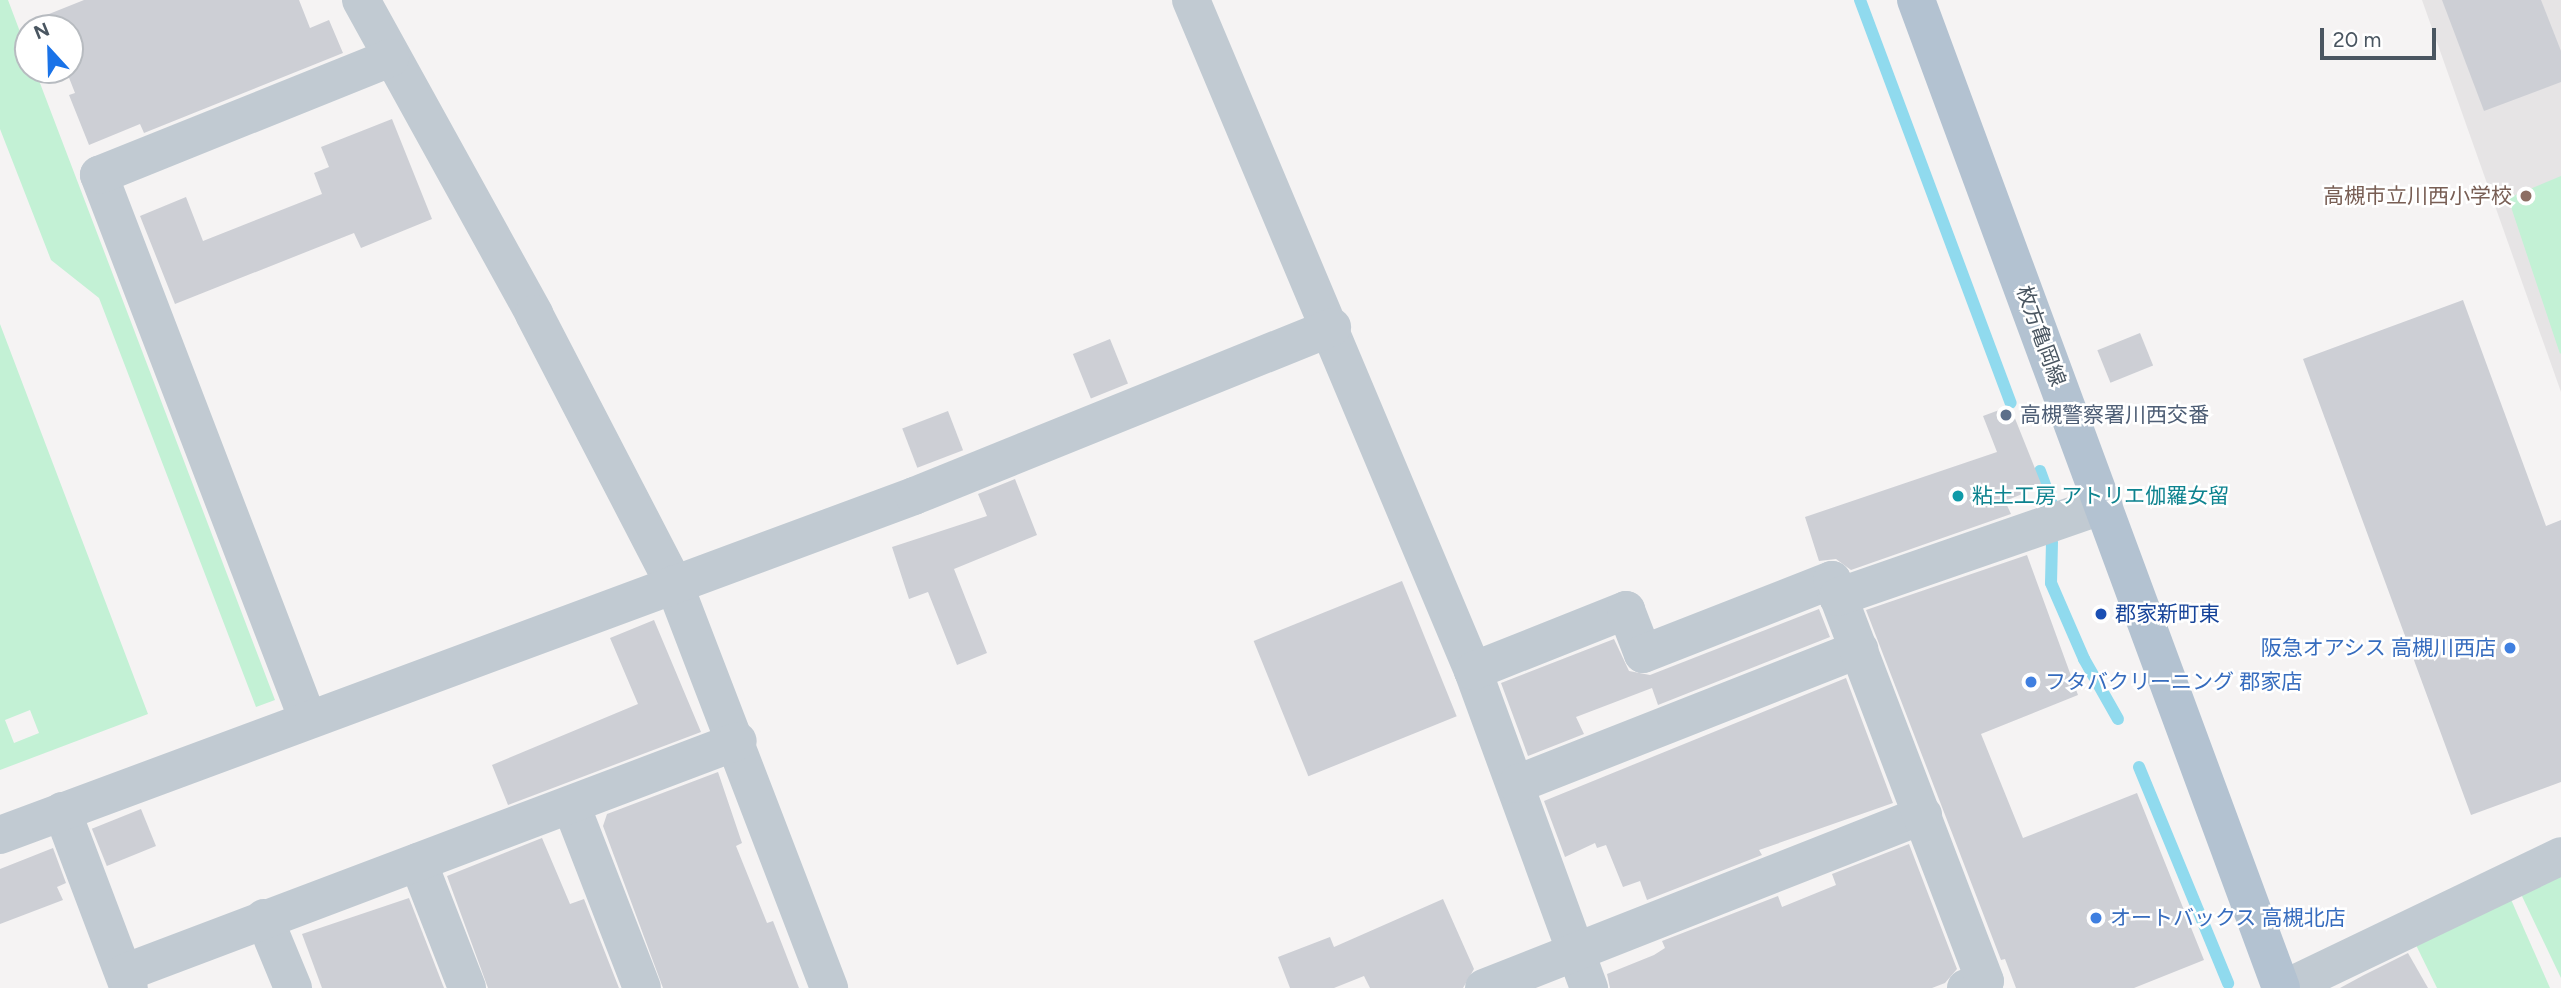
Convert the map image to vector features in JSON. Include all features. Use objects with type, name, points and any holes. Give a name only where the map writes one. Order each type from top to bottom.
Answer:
[{"type":"main road","name":"枚方亀岡線","points":[[1916,0],[2284,988]]},
{"type":"street","points":[[361,0],[390,58],[534,314],[674,584],[738,741],[829,988]]},
{"type":"street","points":[[1191,0],[1332,327],[1473,671],[1517,784],[1589,988]]},
{"type":"street","points":[[308,720],[99,175],[390,58]]},
{"type":"street","points":[[0,835],[914,496],[1332,327]]},
{"type":"street","points":[[1838,597],[2103,505]]},
{"type":"street","points":[[1473,671],[1626,610],[1643,653],[1832,580],[1985,981],[1975,986]]},
{"type":"street","points":[[1517,784],[1858,649]]},
{"type":"street","points":[[62,811],[126,981],[264,918],[738,741]]},
{"type":"street","points":[[571,805],[642,988]]},
{"type":"street","points":[[1485,988],[1923,815]]},
{"type":"street","points":[[2284,988],[2561,856]]},
{"type":"street","points":[[418,862],[467,988]]},
{"type":"street","points":[[264,918],[293,988]]},
{"type":"shaded area","name":"高槻市立川西小学校","points":[[2422,0],[2561,0],[2561,392]]},
{"type":"green space","points":[[0,0],[8,0],[14,16],[14,84],[40,84],[275,700],[256,707],[99,298],[51,260],[0,129]]},
{"type":"green space","points":[[2561,176],[2561,353],[2560,354],[2508,198]]},
{"type":"green space","points":[[0,324],[148,714],[0,770]],"holes":[[[30,710],[39,733],[14,743],[5,720]]]},
{"type":"green space","points":[[2561,872],[2561,978],[2520,892]]},
{"type":"green space","points":[[2509,895],[2550,988],[2437,988],[2414,941]]},
{"type":"building","points":[[84,0],[299,0],[310,28],[329,20],[343,53],[144,133],[140,124],[89,145],[69,95],[75,93],[71,84],[84,84],[84,14],[49,14]]},
{"type":"building","points":[[2442,0],[2541,0],[2561,51],[2561,82],[2484,111]]},
{"type":"building","points":[[392,119],[432,219],[361,248],[354,233],[175,304],[140,216],[186,197],[203,241],[322,194],[314,173],[329,167],[321,147]]},
{"type":"building","points":[[2463,300],[2546,526],[2561,520],[2561,782],[2471,815],[2303,359]]},
{"type":"building","points":[[2140,333],[2153,365],[2110,383],[2097,350]]},
{"type":"building","points":[[1110,339],[1128,384],[1091,398],[1073,354]]},
{"type":"building","points":[[2010,406],[2042,486],[2005,501],[2011,514],[1851,570],[1836,559],[1819,561],[1805,517],[1997,452],[1983,416]]},
{"type":"building","points":[[948,411],[963,450],[917,468],[902,429]]},
{"type":"building","points":[[1015,479],[1037,535],[954,569],[987,653],[957,665],[928,592],[909,599],[892,547],[987,516],[978,494]]},
{"type":"building","points":[[2027,555],[2078,695],[1981,734],[2023,838],[2137,793],[2204,960],[2134,988],[2016,988],[2005,959],[2001,960],[1866,610]]},
{"type":"building","points":[[1402,581],[1457,716],[1308,776],[1254,641]]},
{"type":"building","points":[[1819,609],[1830,637],[1658,705],[1652,688],[1576,717],[1584,734],[1528,756],[1501,683],[1614,639],[1629,671],[1650,675]]},
{"type":"building","points":[[654,620],[701,732],[508,805],[492,765],[638,704],[610,638]]},
{"type":"building","points":[[1846,678],[1893,803],[1759,850],[1762,855],[1647,900],[1640,881],[1623,887],[1606,845],[1597,848],[1595,843],[1565,857],[1544,801]]},
{"type":"building","points":[[718,772],[742,843],[736,846],[767,923],[773,921],[799,988],[663,988],[603,826],[607,814]]},
{"type":"building","points":[[141,809],[156,846],[107,866],[92,829]]},
{"type":"building","points":[[542,838],[570,904],[584,899],[619,988],[488,988],[447,876]]},
{"type":"building","points":[[1909,844],[1957,969],[1945,983],[1932,988],[1610,988],[1607,974],[1654,955],[1665,948],[1662,941],[1778,896],[1782,907],[1836,885],[1832,874]]},
{"type":"building","points":[[53,848],[66,883],[57,887],[63,900],[0,924],[0,869]]},
{"type":"building","points":[[409,898],[444,988],[322,988],[302,934]]},
{"type":"building","points":[[1443,899],[1474,969],[1463,988],[1370,988],[1364,976],[1334,988],[1290,988],[1278,957],[1330,937],[1334,947]]},
{"type":"building","points":[[2408,953],[2428,988],[2340,988],[2364,975]]},
{"type":"waterway","points":[[1860,0],[2011,403]]},
{"type":"waterway","points":[[2040,471],[2053,507]]},
{"type":"waterway","points":[[2052,542],[2051,583],[2084,659],[2118,719]]},
{"type":"waterway","points":[[2139,767],[2228,983]]},
{"type":"place","name":"高槻市立川西小学校","points":[[2526,196]]},
{"type":"place","name":"高槻警察署川西交番","points":[[2006,415]]},
{"type":"place","name":"粘土工房 アトリエ伽羅女留","points":[[1958,496]]},
{"type":"place","name":"郡家新町東","points":[[2101,614]]},
{"type":"place","name":"阪急オアシス 高槻川西店","points":[[2510,648]]},
{"type":"place","name":"フタバクリーニング 郡家店","points":[[2031,682]]},
{"type":"place","name":"オートバックス 高槻北店","points":[[2096,918]]}]
